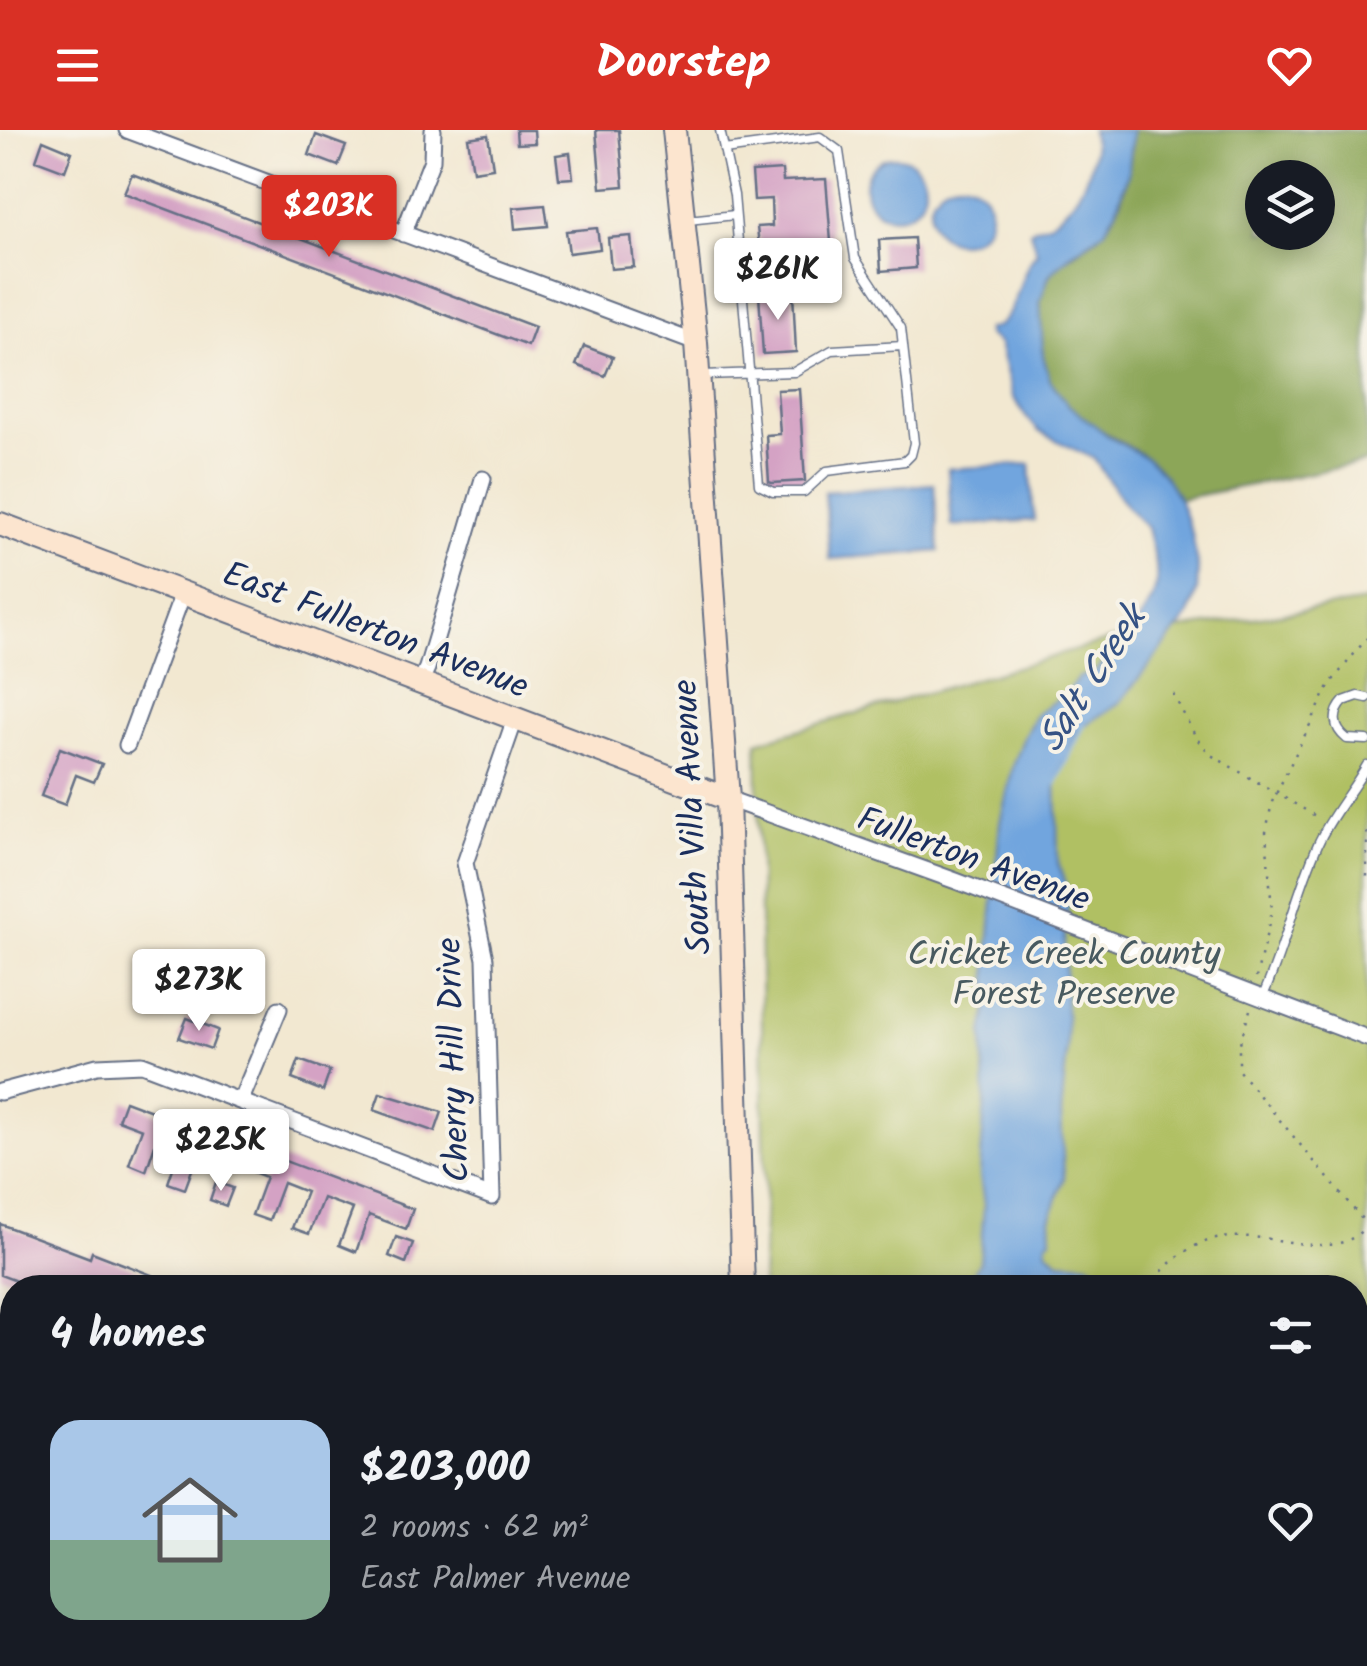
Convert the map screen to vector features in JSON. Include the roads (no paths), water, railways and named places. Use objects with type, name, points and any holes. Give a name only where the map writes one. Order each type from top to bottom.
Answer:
[{"type":"main road","name":"South Villa Avenue","points":[[674,130],[696,344],[728,799],[743,1275]]},
{"type":"main road","name":"East Fullerton Avenue","points":[[0,524],[728,799]]},
{"type":"street","points":[[126,130],[696,344]]},
{"type":"street","points":[[403,234],[432,160],[432,130]]},
{"type":"street","points":[[420,683],[483,479]]},
{"type":"street","points":[[127,744],[183,593]]},
{"type":"street","name":"Cherry Hill Drive","points":[[0,1092],[97,1066],[142,1064],[492,1197],[485,960],[466,863],[515,719]]},
{"type":"street","name":"Fullerton Avenue","points":[[728,799],[1367,1038]]},
{"type":"street","points":[[241,1100],[279,1009]]},
{"type":"lane","points":[[720,130],[736,215],[759,485],[773,492],[804,492],[827,471],[904,461],[914,443],[901,328],[855,258],[840,151],[820,137],[724,150]]},
{"type":"lane","points":[[683,221],[736,215]]},
{"type":"lane","points":[[698,375],[794,372],[832,350],[902,346]]},
{"type":"lane","points":[[1367,698],[1344,700],[1335,720],[1347,739],[1367,740]]},
{"type":"lane","points":[[1262,998],[1284,944],[1296,895],[1328,824],[1367,765]]},
{"type":"water","points":[[1091,130],[1132,130],[1128,173],[1116,210],[1104,231],[1049,275],[1040,302],[1043,356],[1050,380],[1067,404],[1111,438],[1148,459],[1166,478],[1192,534],[1198,567],[1197,591],[1189,615],[1120,702],[1077,730],[1056,777],[1058,864],[1069,894],[1064,943],[1067,1048],[1061,1114],[1064,1178],[1050,1219],[1051,1239],[1046,1250],[1059,1261],[1087,1263],[1108,1275],[972,1275],[980,1262],[984,1204],[980,1175],[988,958],[1000,823],[1013,767],[1037,713],[1067,693],[1079,677],[1093,674],[1104,663],[1134,629],[1152,600],[1157,583],[1147,528],[1127,507],[1094,459],[1040,432],[1026,417],[1013,397],[999,344],[987,334],[987,329],[1005,320],[1037,253],[1030,231],[1049,223],[1070,204],[1090,168]]},
{"type":"water","points":[[895,157],[917,165],[925,187],[917,209],[895,217],[873,209],[865,187],[873,165]]},
{"type":"water","points":[[960,182],[982,190],[990,212],[982,234],[960,242],[938,234],[930,212],[938,190]]},
{"type":"water","points":[[1030,464],[1034,520],[952,526],[948,469]]},
{"type":"water","points":[[934,484],[939,551],[830,559],[825,492]]},
{"type":"waterway","name":"Salt Creek","points":[[1054,785],[1084,723]]},
{"type":"park label","name":"Cricket Creek County Forest Preserve","points":[[1064,973]]}]
